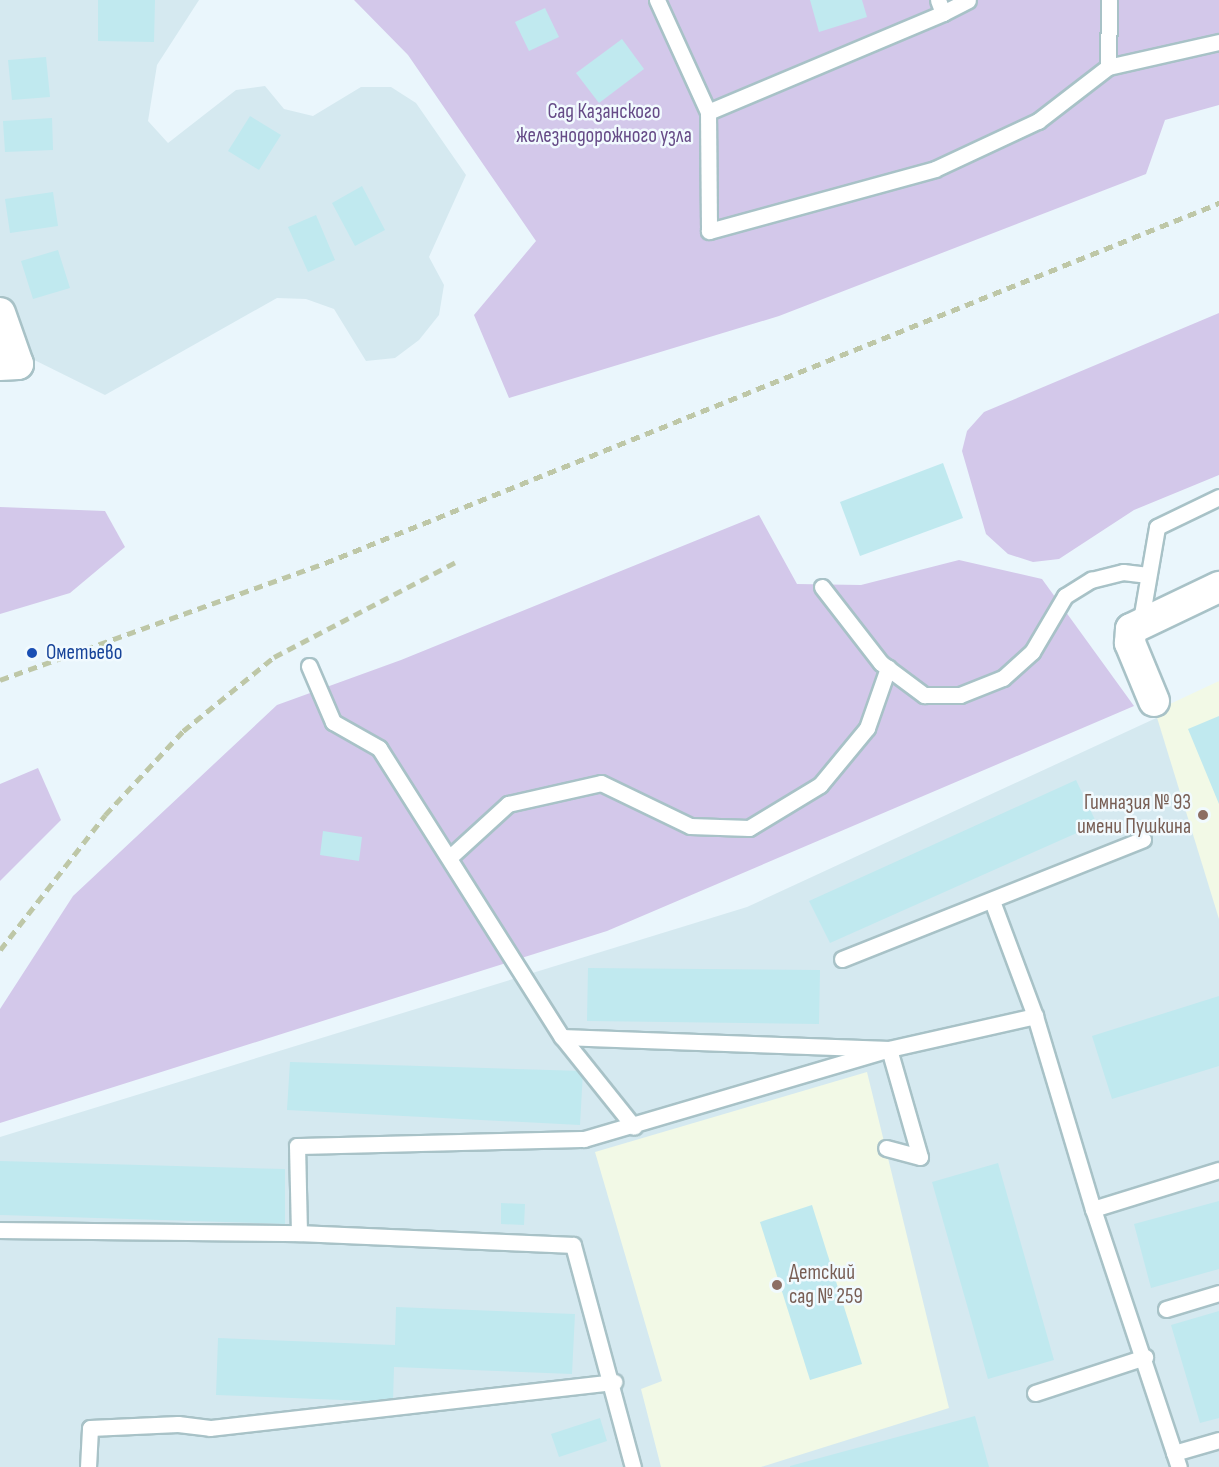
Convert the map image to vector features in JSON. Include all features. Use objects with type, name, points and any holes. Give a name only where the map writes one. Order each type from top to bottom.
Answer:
[{"type":"street","points":[[0,313],[9,365]]},
{"type":"street","points":[[1154,701],[1130,643],[1131,629],[1141,620],[1219,587]]},
{"type":"lane","points":[[657,0],[708,112],[709,231],[935,169],[1038,122],[1108,67],[1219,42]]},
{"type":"lane","points":[[708,112],[941,6],[968,0]]},
{"type":"lane","points":[[1108,67],[1109,0]]},
{"type":"lane","points":[[1141,620],[1154,536],[1162,521],[1219,497]]},
{"type":"lane","points":[[822,587],[888,668],[924,694],[960,695],[1003,678],[1032,652],[1065,596],[1090,580],[1123,572],[1148,576]]},
{"type":"lane","points":[[309,666],[333,722],[379,748],[562,1037],[634,1127]]},
{"type":"lane","points":[[450,857],[508,804],[601,783],[690,826],[749,828],[820,785],[867,728],[888,668]]},
{"type":"lane","points":[[842,959],[1143,839]]},
{"type":"lane","points":[[992,901],[1035,1016],[1093,1209],[1145,1358],[1177,1460],[1219,1440]]},
{"type":"lane","points":[[299,1233],[297,1146],[584,1139],[634,1127],[889,1049],[1035,1016]]},
{"type":"lane","points":[[562,1037],[889,1049]]},
{"type":"lane","points":[[885,1148],[920,1157],[889,1049]]},
{"type":"lane","points":[[1093,1209],[1219,1170]]},
{"type":"lane","points":[[0,1230],[299,1233],[573,1245],[614,1382],[633,1467]]},
{"type":"lane","points":[[1166,1309],[1219,1293]]},
{"type":"lane","points":[[1035,1393],[1145,1358]]},
{"type":"lane","points":[[88,1467],[90,1428],[178,1424],[210,1428],[614,1382]]},
{"type":"shaded area","points":[[0,0],[199,0],[157,65],[148,121],[168,143],[236,90],[265,86],[284,109],[313,116],[361,87],[391,87],[416,103],[466,175],[429,257],[444,285],[439,315],[419,340],[395,358],[366,361],[334,309],[306,299],[277,298],[105,395],[0,343]]},
{"type":"shaded area","name":"Гимназия № 93 имени Пушкина","points":[[1219,681],[1219,919],[1155,711]]},
{"type":"shaded area","points":[[1219,689],[1219,1467],[0,1467],[0,1137],[747,907]]},
{"type":"shaded area","name":"Детский сад № 259","points":[[867,1072],[949,1408],[761,1467],[661,1467],[641,1389],[662,1381],[595,1152]]},
{"type":"green space","name":"Сад Казанского железнодорожного узла","points":[[354,0],[1219,0],[1219,105],[1165,120],[1146,174],[779,316],[509,398],[474,315],[536,241],[408,55]]},
{"type":"green space","points":[[1219,313],[1219,475],[1134,510],[1059,559],[1033,562],[1008,554],[986,534],[962,451],[967,431],[984,412]]},
{"type":"green space","points":[[0,507],[105,511],[125,547],[70,593],[0,614]]},
{"type":"green space","points":[[759,515],[797,584],[861,585],[959,560],[1042,579],[1134,706],[607,931],[0,1123],[0,1009],[73,896],[277,705],[401,660]]},
{"type":"green space","points":[[38,768],[61,820],[0,881],[0,784]]},
{"type":"building","points":[[98,0],[155,0],[154,42],[98,41]]},
{"type":"building","points":[[810,0],[862,0],[867,17],[819,32]]},
{"type":"building","points":[[545,8],[559,37],[529,51],[515,22]]},
{"type":"building","points":[[622,39],[644,69],[599,103],[576,73]]},
{"type":"building","points":[[46,57],[50,97],[12,100],[8,60]]},
{"type":"building","points":[[250,116],[281,135],[259,170],[228,151]]},
{"type":"building","points":[[52,118],[53,150],[5,152],[3,121]]},
{"type":"building","points":[[362,186],[385,230],[355,246],[332,203]]},
{"type":"building","points":[[53,192],[58,226],[10,233],[5,199]]},
{"type":"building","points":[[316,215],[335,260],[308,272],[288,227]]},
{"type":"building","points":[[58,250],[70,288],[33,299],[21,261]]},
{"type":"building","points":[[943,463],[963,518],[860,556],[840,502]]},
{"type":"building","points":[[1219,716],[1219,804],[1188,729]]},
{"type":"building","points":[[1076,780],[1097,824],[830,943],[809,901]]},
{"type":"building","points":[[323,831],[362,837],[359,861],[320,855]]},
{"type":"building","points":[[588,968],[820,970],[819,1024],[587,1021]]},
{"type":"building","points":[[1219,996],[1219,1066],[1112,1099],[1092,1036]]},
{"type":"building","points":[[290,1062],[583,1071],[580,1125],[287,1110]]},
{"type":"building","points":[[0,1161],[285,1169],[285,1224],[0,1215]]},
{"type":"building","points":[[998,1163],[1054,1360],[988,1379],[932,1182]]},
{"type":"building","points":[[1219,1201],[1219,1269],[1151,1288],[1134,1224]]},
{"type":"building","points":[[501,1203],[525,1204],[524,1225],[501,1224]]},
{"type":"building","points":[[812,1205],[862,1364],[810,1380],[760,1222]]},
{"type":"building","points":[[396,1307],[575,1314],[572,1374],[394,1367],[393,1402],[216,1395],[218,1338],[395,1345]]},
{"type":"building","points":[[1219,1311],[1219,1418],[1200,1423],[1171,1325]]},
{"type":"building","points":[[975,1416],[989,1467],[790,1467],[790,1466]]},
{"type":"building","points":[[600,1418],[607,1441],[559,1457],[551,1434]]},
{"type":"railway","points":[[0,680],[325,563],[1219,203]]},
{"type":"railway","points":[[0,950],[105,815],[183,731],[274,657],[458,561]]},
{"type":"place","name":"Ометьево","points":[[32,653]]},
{"type":"place","name":"Гимназия № 93 имени Пушкина","points":[[1203,815]]},
{"type":"place","name":"Детский сад № 259","points":[[777,1285]]}]
